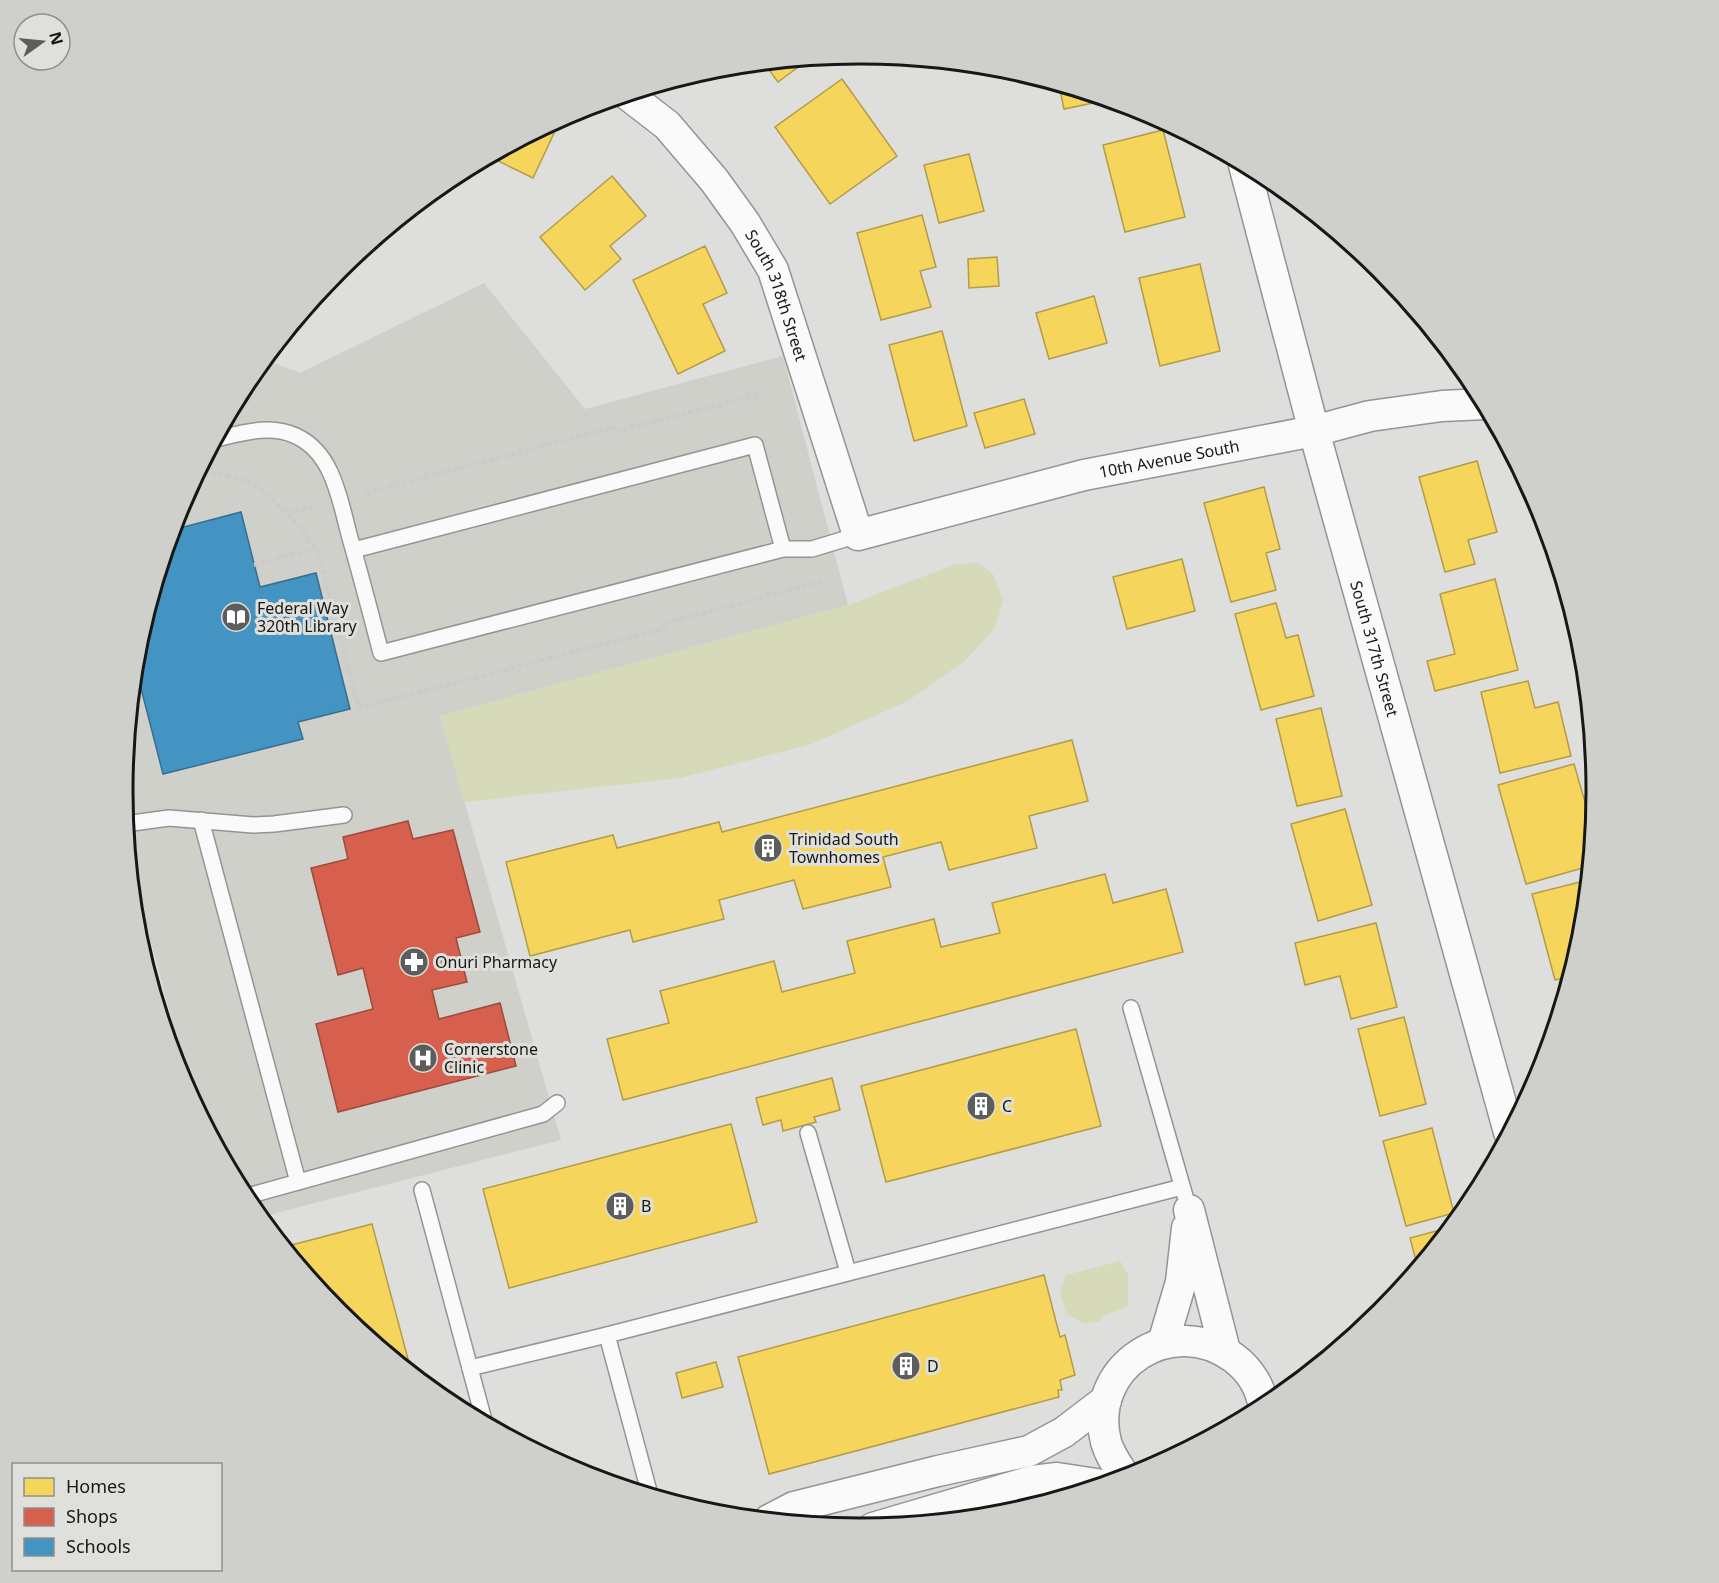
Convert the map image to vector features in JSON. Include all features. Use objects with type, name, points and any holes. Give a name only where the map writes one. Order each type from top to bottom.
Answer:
[{"type":"street","name":"South 318th Street","points":[[635,100],[667,125],[714,180],[745,223],[773,270],[858,535]]},
{"type":"street","name":"South 317th Street","points":[[1247,177],[1314,431],[1507,1123]]},
{"type":"street","name":"10th Avenue South","points":[[858,535],[1084,475],[1314,431],[1370,416],[1404,410],[1474,404]]},
{"type":"street","points":[[1163,1343],[1180,1282],[1185,1198]]},
{"type":"street","points":[[1185,1198],[1225,1351]]},
{"type":"street","points":[[1120,1470],[1106,1442],[1103,1421],[1106,1400],[1114,1381],[1127,1364],[1143,1351],[1163,1343],[1185,1340],[1205,1343],[1225,1351],[1242,1364],[1255,1381],[1261,1398]]},
{"type":"street","points":[[781,1514],[794,1507],[1029,1451],[1064,1432],[1106,1400]]},
{"type":"street","points":[[913,1516],[1032,1481],[1057,1478],[1085,1482]]},
{"type":"lane","points":[[225,437],[263,429],[279,431],[296,436],[309,444],[320,456],[330,471],[340,500],[381,653],[783,549],[812,549],[858,535]]},
{"type":"lane","points":[[354,550],[755,445],[783,549]]},
{"type":"lane","points":[[133,823],[170,818],[253,825],[344,814]]},
{"type":"lane","points":[[201,820],[297,1182]]},
{"type":"lane","points":[[470,1368],[848,1272],[1185,1198],[1131,1008]]},
{"type":"lane","points":[[254,1194],[543,1114],[557,1103]]},
{"type":"lane","points":[[808,1133],[848,1272]]},
{"type":"lane","points":[[422,1190],[482,1412]]},
{"type":"lane","points":[[607,1335],[648,1487]]},
{"type":"path","points":[[357,495],[614,427],[615,432],[759,394]]},
{"type":"path","points":[[287,513],[326,504]]},
{"type":"path","points":[[254,565],[317,548]]},
{"type":"shaded area","points":[[484,283],[585,409],[783,356],[848,605],[440,716],[561,1140],[269,1215],[230,1155],[207,1113],[178,1042],[142,909],[134,839],[132,792],[134,744],[146,650],[157,603],[188,513],[207,470],[230,428],[273,362],[300,373]]},
{"type":"green space","points":[[978,563],[993,574],[1003,601],[995,628],[966,660],[908,701],[809,745],[680,778],[464,802],[440,716],[848,605],[956,564]]},
{"type":"green space","points":[[1120,1261],[1128,1274],[1128,1306],[1105,1315],[1100,1321],[1085,1324],[1066,1314],[1060,1292],[1066,1275]]},
{"type":"building: Homes","points":[[797,68],[778,82],[770,71]]},
{"type":"building: Homes","points":[[842,79],[897,156],[830,204],[775,127]]},
{"type":"building: Homes","points":[[1061,93],[1093,103],[1064,109]]},
{"type":"building: Homes","points":[[1163,131],[1185,217],[1125,232],[1103,145]]},
{"type":"building: Homes","points":[[555,132],[533,178],[498,161]]},
{"type":"building: Homes","points":[[969,154],[984,211],[939,223],[924,165]]},
{"type":"building: Homes","points":[[612,176],[646,216],[610,246],[621,259],[585,290],[540,237]]},
{"type":"building: Homes","points":[[922,215],[936,267],[920,271],[931,307],[881,320],[857,233]]},
{"type":"building: Homes","points":[[705,246],[727,293],[703,304],[725,351],[678,374],[633,280]]},
{"type":"building: Homes","points":[[997,257],[999,286],[969,288],[968,259]]},
{"type":"building: Homes","points":[[1200,264],[1220,351],[1160,366],[1139,278]]},
{"type":"building: Homes","points":[[1094,296],[1107,343],[1049,359],[1036,313]]},
{"type":"building: Homes","points":[[942,331],[967,426],[914,441],[889,345]]},
{"type":"building: Homes","points":[[1024,399],[1035,434],[985,448],[974,413]]},
{"type":"building: Homes","points":[[1477,461],[1497,532],[1468,540],[1475,564],[1445,572],[1419,477]]},
{"type":"building: Homes","points":[[1264,487],[1280,549],[1266,553],[1276,590],[1231,602],[1204,503]]},
{"type":"building: Homes","points":[[1182,559],[1195,611],[1127,629],[1113,577]]},
{"type":"building: Homes","points":[[1495,579],[1518,670],[1435,691],[1427,661],[1455,654],[1440,594]]},
{"type":"building: Homes","points":[[1276,603],[1286,638],[1298,635],[1314,696],[1261,710],[1235,614]]},
{"type":"building: Homes","points":[[1528,681],[1535,708],[1558,702],[1571,756],[1500,773],[1481,692]]},
{"type":"building: Homes","points":[[1321,708],[1342,796],[1297,806],[1276,719]]},
{"type":"building: Homes","name":"Trinidad South Townhomes","points":[[1072,740],[1088,801],[1029,816],[1037,848],[949,870],[941,842],[883,857],[891,887],[803,909],[794,880],[719,900],[724,919],[633,942],[630,930],[530,956],[506,862],[613,835],[617,848],[719,822],[722,832]]},
{"type":"building: Homes","points":[[1574,764],[1586,805],[1582,868],[1526,884],[1498,785]]},
{"type":"building: Homes","points":[[1345,809],[1372,905],[1318,921],[1291,824]]},
{"type":"building: Homes","points":[[1105,874],[1113,903],[1166,889],[1183,952],[623,1100],[607,1039],[669,1023],[660,991],[774,961],[782,992],[855,973],[847,941],[934,919],[941,947],[1000,933],[992,903]]},
{"type":"building: Homes","points":[[1580,882],[1573,933],[1562,978],[1555,980],[1532,894]]},
{"type":"building: Homes","points":[[1376,923],[1397,1007],[1351,1019],[1340,976],[1305,985],[1295,943]]},
{"type":"building: Homes","points":[[1404,1017],[1426,1104],[1380,1116],[1358,1029]]},
{"type":"building: Homes","name":"C","points":[[1076,1029],[1101,1126],[886,1182],[861,1086]]},
{"type":"building: Homes","points":[[832,1078],[840,1110],[814,1117],[816,1122],[783,1131],[781,1120],[763,1125],[756,1098]]},
{"type":"building: Homes","name":"B","points":[[731,1124],[757,1222],[509,1288],[483,1189]]},
{"type":"building: Homes","points":[[1432,1128],[1453,1210],[1450,1214],[1406,1226],[1383,1141]]},
{"type":"building: Homes","points":[[372,1224],[409,1361],[345,1306],[292,1245]]},
{"type":"building: Homes","points":[[1439,1230],[1416,1259],[1410,1238]]},
{"type":"building: Homes","name":"D","points":[[1044,1275],[1060,1337],[1065,1335],[1075,1375],[1060,1380],[1062,1390],[1058,1390],[1059,1397],[769,1474],[738,1357]]},
{"type":"building: Homes","points":[[716,1362],[723,1387],[682,1398],[676,1373]]},
{"type":"building: Shops","points":[[408,821],[413,839],[453,830],[480,932],[456,938],[467,982],[432,990],[439,1019],[500,1003],[516,1066],[338,1112],[316,1024],[373,1009],[363,968],[338,975],[311,868],[348,859],[343,837]]},
{"type":"building: Schools","name":"Federal Way 320th Library","points":[[241,512],[260,587],[316,573],[350,709],[298,722],[303,739],[163,774],[141,687],[157,603],[183,527]]},
{"type":"place","name":"Federal Way 320th Library","points":[[236,617]]},
{"type":"place","name":"Trinidad South Townhomes","points":[[768,848]]},
{"type":"place","name":"Onuri Pharmacy","points":[[414,962]]},
{"type":"place","name":"Cornerstone Clinic","points":[[423,1058]]},
{"type":"place","name":"C","points":[[981,1106]]},
{"type":"place","name":"B","points":[[620,1206]]},
{"type":"place","name":"D","points":[[906,1366]]}]
